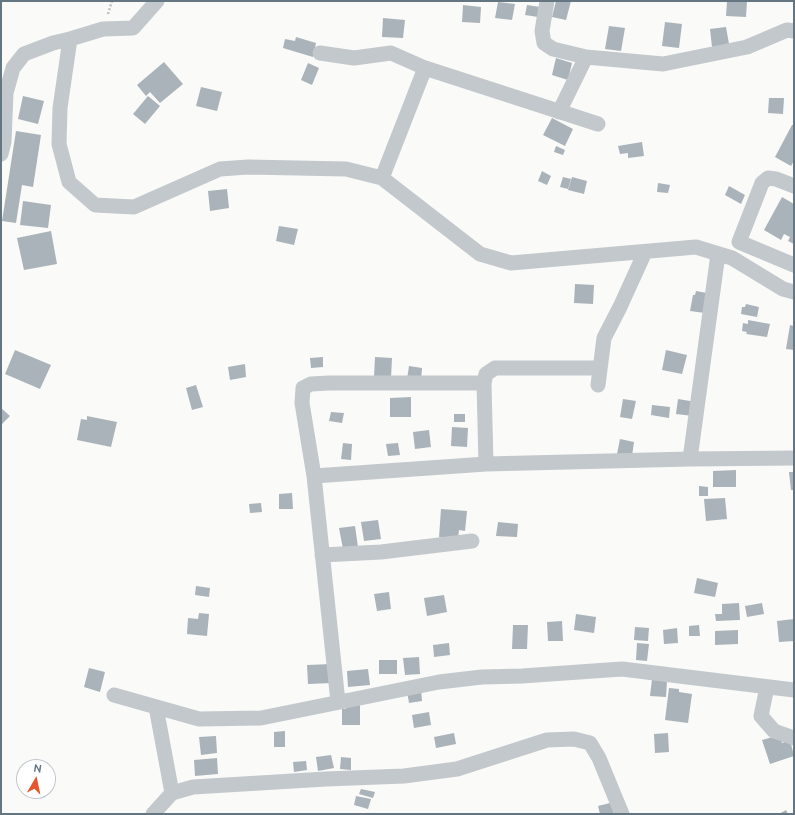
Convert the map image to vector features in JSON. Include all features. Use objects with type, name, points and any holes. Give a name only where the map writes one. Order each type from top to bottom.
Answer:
[{"type":"street","points":[[1,154],[4,142],[6,93],[12,68],[24,54],[53,43],[103,29],[132,28],[157,1]]},
{"type":"street","points":[[547,1],[542,31],[544,42],[553,49],[586,57],[663,64],[747,46],[786,30],[794,31]]},
{"type":"street","points":[[70,39],[60,108],[60,144],[69,182],[95,205],[134,207],[220,169],[248,167],[346,169],[382,178],[480,254],[511,263],[696,247],[725,256],[783,289],[794,292]]},
{"type":"street","points":[[320,53],[354,58],[391,53],[425,68],[598,124]]},
{"type":"street","points":[[559,112],[586,57]]},
{"type":"street","points":[[382,178],[425,68]]},
{"type":"street","points":[[690,459],[725,256],[739,242],[762,183],[768,178],[776,179],[794,186]]},
{"type":"street","points":[[739,242],[794,265]]},
{"type":"street","points":[[598,385],[604,338],[645,252]]},
{"type":"street","points":[[486,464],[484,384],[486,374],[495,368],[600,368]]},
{"type":"street","points":[[338,702],[314,476],[302,403],[303,388],[311,384],[329,383],[484,384]]},
{"type":"street","points":[[314,476],[486,464],[794,458]]},
{"type":"street","points":[[322,555],[381,552],[472,541]]},
{"type":"street","points":[[114,695],[199,720],[261,718],[440,682],[482,677],[522,676],[622,669],[794,690]]},
{"type":"street","points":[[767,686],[762,716],[774,731],[794,738]]},
{"type":"street","points":[[156,707],[172,793]]},
{"type":"street","points":[[153,814],[172,793],[193,787],[404,776],[456,769],[547,740],[574,740],[590,743],[599,758],[622,814]]},
{"type":"building","points":[[556,1],[571,1],[566,20],[552,17]]},
{"type":"building","points":[[727,1],[747,1],[746,17],[726,16]]},
{"type":"building","points":[[498,2],[515,4],[512,20],[495,18]]},
{"type":"building","points":[[463,5],[481,7],[480,23],[462,22]]},
{"type":"building","points":[[527,5],[540,7],[538,17],[525,15]]},
{"type":"building","points":[[383,18],[405,20],[403,38],[382,37]]},
{"type":"building","points":[[665,22],[682,24],[679,48],[662,46]]},
{"type":"building","points":[[609,26],[625,28],[621,51],[605,49]]},
{"type":"building","points":[[726,27],[729,44],[712,47],[710,29]]},
{"type":"building","points":[[296,37],[316,43],[313,57],[283,48],[285,39],[295,41]]},
{"type":"building","points":[[556,58],[572,63],[568,80],[552,75]]},
{"type":"building","points":[[164,62],[183,84],[160,103],[150,92],[146,96],[137,85]]},
{"type":"building","points":[[308,63],[319,68],[312,85],[301,80]]},
{"type":"building","points":[[201,87],[222,92],[217,111],[196,106]]},
{"type":"building","points":[[23,96],[44,101],[38,124],[18,119]]},
{"type":"building","points":[[148,96],[160,106],[145,124],[133,114]]},
{"type":"building","points":[[769,98],[784,98],[783,114],[768,113]]},
{"type":"building","points":[[552,118],[573,129],[565,146],[543,135]]},
{"type":"building","points":[[792,125],[794,125],[794,161],[791,166],[775,157]]},
{"type":"building","points":[[16,131],[41,135],[33,187],[22,185],[16,223],[2,221]]},
{"type":"building","points":[[642,142],[644,156],[628,158],[628,153],[620,154],[618,146]]},
{"type":"building","points":[[556,146],[565,150],[563,155],[554,152]]},
{"type":"building","points":[[542,171],[551,176],[547,185],[538,181]]},
{"type":"building","points":[[563,177],[571,179],[568,189],[560,187]]},
{"type":"building","points":[[572,177],[587,181],[584,194],[568,190]]},
{"type":"building","points":[[658,183],[670,185],[668,193],[657,192]]},
{"type":"building","points":[[729,186],[745,195],[741,204],[725,195]]},
{"type":"building","points":[[227,189],[229,208],[210,211],[208,191]]},
{"type":"building","points":[[782,197],[794,204],[794,244],[788,241],[790,237],[784,234],[781,240],[764,230]]},
{"type":"building","points":[[23,201],[51,205],[48,228],[20,225]]},
{"type":"building","points":[[279,226],[298,229],[294,245],[276,241]]},
{"type":"building","points":[[51,231],[57,264],[24,270],[17,238]]},
{"type":"building","points":[[575,284],[594,285],[593,304],[574,303]]},
{"type":"building","points":[[696,291],[707,293],[705,313],[690,311],[693,295],[695,295]]},
{"type":"building","points":[[746,304],[759,307],[757,317],[741,314],[742,307],[745,307]]},
{"type":"building","points":[[748,320],[770,324],[767,337],[746,334],[747,332],[742,331],[743,323],[748,324]]},
{"type":"building","points":[[790,325],[794,326],[794,350],[786,349]]},
{"type":"building","points":[[15,350],[51,365],[40,389],[5,374]]},
{"type":"building","points":[[666,350],[687,355],[682,374],[662,370]]},
{"type":"building","points":[[323,357],[323,367],[311,368],[310,358]]},
{"type":"building","points":[[375,357],[392,358],[391,378],[374,377]]},
{"type":"building","points":[[245,364],[246,377],[230,380],[228,367]]},
{"type":"building","points":[[409,366],[422,368],[421,381],[407,379]]},
{"type":"building","points":[[196,385],[203,407],[192,410],[186,388]]},
{"type":"building","points":[[411,397],[411,417],[390,417],[390,398]]},
{"type":"building","points":[[623,399],[636,401],[632,419],[620,417]]},
{"type":"building","points":[[678,399],[696,402],[693,416],[676,414]]},
{"type":"building","points":[[652,405],[670,407],[669,418],[651,415]]},
{"type":"building","points":[[1,408],[10,416],[1,425]]},
{"type":"building","points":[[331,412],[344,413],[342,423],[329,421]]},
{"type":"building","points":[[454,414],[465,414],[465,422],[454,422]]},
{"type":"building","points":[[87,416],[117,422],[111,447],[77,440],[81,419],[87,420]]},
{"type":"building","points":[[452,427],[468,428],[467,447],[451,446]]},
{"type":"building","points":[[429,430],[431,447],[415,449],[413,432]]},
{"type":"building","points":[[620,439],[634,442],[632,456],[617,454]]},
{"type":"building","points":[[343,443],[352,444],[351,460],[341,459]]},
{"type":"building","points":[[398,443],[400,455],[388,456],[386,444]]},
{"type":"building","points":[[736,470],[736,487],[713,487],[713,471]]},
{"type":"building","points":[[789,472],[794,472],[794,490],[791,490]]},
{"type":"building","points":[[699,486],[708,487],[708,496],[699,496]]},
{"type":"building","points":[[292,493],[293,509],[279,509],[279,494]]},
{"type":"building","points":[[725,498],[727,519],[706,521],[704,499]]},
{"type":"building","points":[[261,503],[262,512],[250,513],[249,504]]},
{"type":"building","points":[[441,509],[467,511],[465,531],[459,530],[458,539],[439,537]]},
{"type":"building","points":[[378,520],[381,539],[364,541],[361,522]]},
{"type":"building","points":[[498,522],[518,524],[517,537],[496,536]]},
{"type":"building","points":[[355,526],[358,547],[343,549],[339,528]]},
{"type":"building","points":[[697,578],[718,583],[715,597],[694,593]]},
{"type":"building","points":[[196,586],[210,588],[209,597],[195,595]]},
{"type":"building","points":[[389,592],[391,609],[377,611],[374,594]]},
{"type":"building","points":[[444,595],[447,612],[427,616],[424,598]]},
{"type":"building","points":[[739,603],[740,620],[716,621],[715,614],[722,614],[722,604]]},
{"type":"building","points":[[762,603],[764,614],[747,617],[745,606]]},
{"type":"building","points":[[199,613],[209,614],[207,636],[187,634],[188,618],[198,619]]},
{"type":"building","points":[[576,614],[596,617],[594,633],[574,630]]},
{"type":"building","points":[[794,619],[794,641],[779,642],[777,621]]},
{"type":"building","points":[[562,621],[563,641],[548,641],[547,622]]},
{"type":"building","points":[[513,625],[528,625],[527,649],[512,649]]},
{"type":"building","points":[[699,625],[700,636],[689,636],[689,626]]},
{"type":"building","points":[[635,627],[649,628],[648,641],[634,640]]},
{"type":"building","points":[[677,628],[678,643],[664,644],[663,630]]},
{"type":"building","points":[[738,630],[738,644],[715,645],[715,631]]},
{"type":"building","points":[[449,643],[450,655],[434,657],[433,645]]},
{"type":"building","points":[[637,643],[649,644],[647,661],[636,660]]},
{"type":"building","points":[[419,657],[420,674],[405,675],[403,658]]},
{"type":"building","points":[[379,660],[397,660],[397,674],[379,674]]},
{"type":"building","points":[[331,664],[332,683],[308,684],[307,665]]},
{"type":"building","points":[[89,668],[105,672],[100,692],[84,687]]},
{"type":"building","points":[[368,669],[370,685],[348,687],[347,671]]},
{"type":"building","points":[[652,679],[667,681],[666,697],[650,696]]},
{"type":"building","points":[[669,688],[679,689],[679,692],[692,694],[688,723],[665,720]]},
{"type":"building","points":[[421,689],[422,701],[409,703],[407,691]]},
{"type":"building","points":[[346,705],[360,705],[360,725],[342,725],[342,709],[346,709]]},
{"type":"building","points":[[429,712],[431,725],[414,728],[412,715]]},
{"type":"building","points":[[285,731],[285,747],[274,747],[274,732]]},
{"type":"building","points":[[454,733],[456,744],[436,748],[434,737]]},
{"type":"building","points":[[668,733],[669,752],[655,753],[654,734]]},
{"type":"building","points":[[780,735],[782,743],[790,740],[794,756],[770,764],[762,740]]},
{"type":"building","points":[[216,736],[217,753],[201,755],[199,737]]},
{"type":"building","points":[[331,755],[334,768],[318,771],[316,757]]},
{"type":"building","points":[[341,757],[351,758],[351,770],[340,769]]},
{"type":"building","points":[[217,758],[218,774],[195,776],[194,760]]},
{"type":"building","points":[[306,761],[307,770],[294,772],[293,762]]},
{"type":"building","points":[[361,789],[375,792],[373,798],[359,794]]},
{"type":"building","points":[[356,796],[371,799],[368,809],[354,805]]},
{"type":"building","points":[[610,803],[614,814],[600,814],[598,806]]},
{"type":"building","points":[[786,810],[788,814],[779,814]]}]
